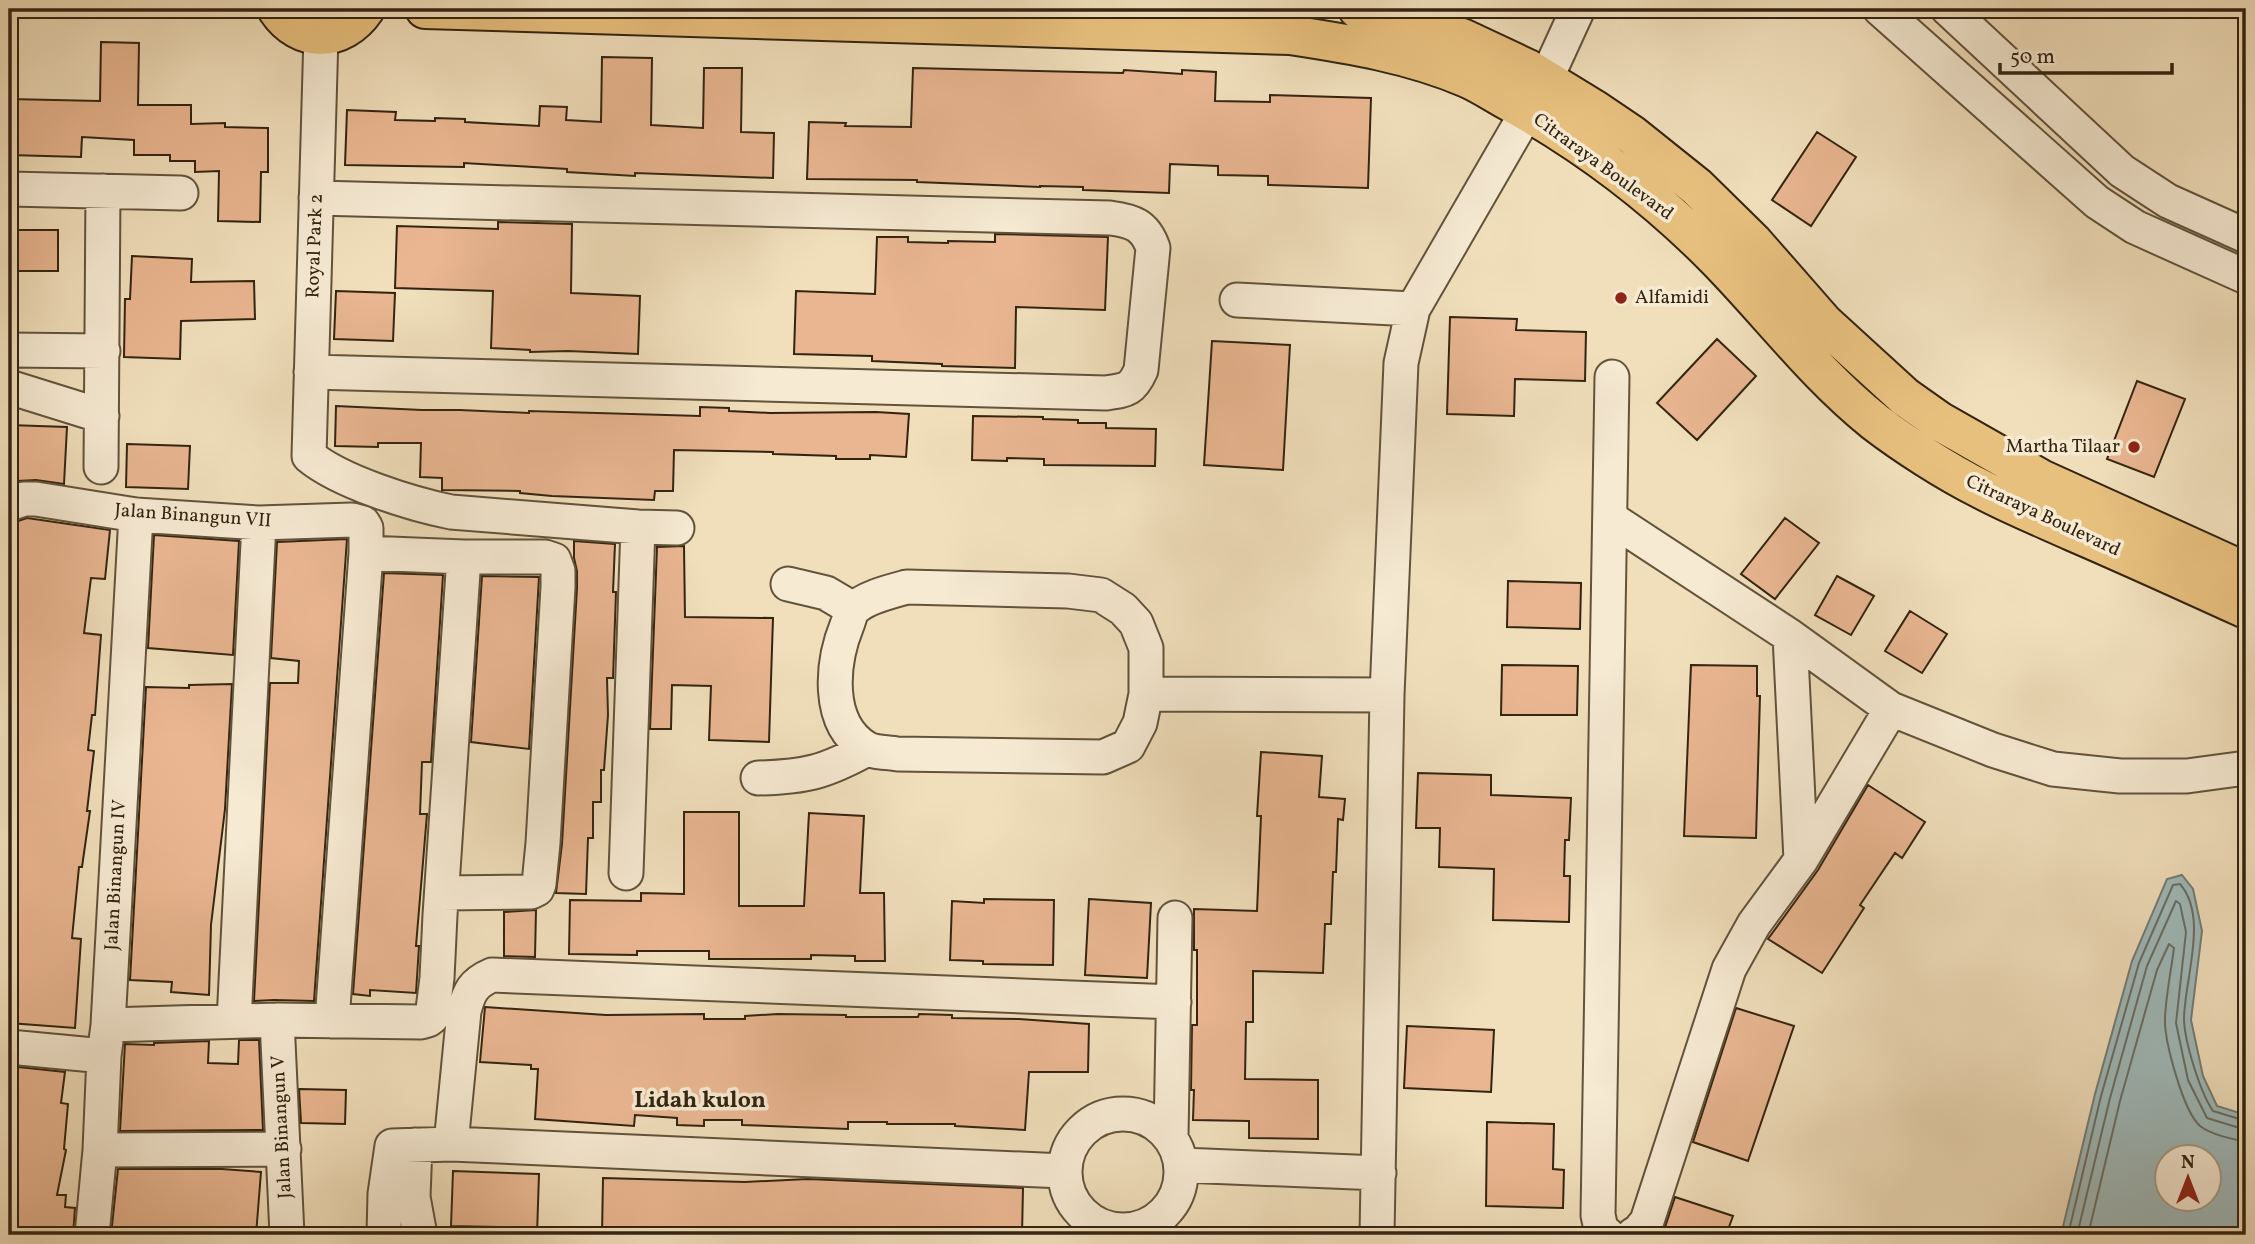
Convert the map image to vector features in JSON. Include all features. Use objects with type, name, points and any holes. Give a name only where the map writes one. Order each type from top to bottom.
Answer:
[{"type":"main road","points":[[277,9],[294,27],[321,35],[347,28],[365,9]]},
{"type":"main road","name":"Citraraya Boulevard","points":[[425,9],[1290,35],[1344,43],[1415,59],[1468,79],[1537,95],[1632,135],[1698,187],[1753,242],[1824,323],[1905,397],[1939,421],[2041,479],[2246,572]]},
{"type":"main road","name":"Citraraya Boulevard","points":[[1358,9],[1401,18],[1462,38],[1537,95],[1578,143],[1684,226],[1792,343],[1834,386],[1876,423],[1980,489],[2246,609]]},
{"type":"street","points":[[1377,1235],[1387,695],[1401,363],[1413,309],[1537,95],[1578,9]]},
{"type":"street","points":[[1880,9],[2097,202],[2135,227],[2246,276]]},
{"type":"street","points":[[1948,9],[2122,171],[2168,201],[2246,236]]},
{"type":"street","name":"Royal Park 2","points":[[321,35],[309,456],[330,471],[424,507],[451,512],[638,527]]},
{"type":"street","points":[[9,189],[181,193]]},
{"type":"street","points":[[102,467],[103,191]]},
{"type":"street","points":[[312,372],[1106,393],[1127,390],[1136,382],[1141,370],[1153,248],[1148,235],[1138,225],[1110,218],[316,198]]},
{"type":"street","points":[[1237,300],[1413,309]]},
{"type":"street","points":[[9,350],[103,351]]},
{"type":"street","points":[[1608,1235],[1601,1229],[1598,1215],[1612,377]]},
{"type":"street","points":[[9,387],[102,416]]},
{"type":"street","name":"Jalan Binangun VII","points":[[9,504],[24,499],[36,499],[136,515],[259,523],[357,520],[363,523],[366,545]]},
{"type":"street","name":"Jalan Binangun IV","points":[[92,1235],[100,1150],[136,515]]},
{"type":"street","points":[[1610,518],[1790,636],[1891,709],[1993,750],[2053,769],[2120,776],[2187,776],[2246,768]]},
{"type":"street","points":[[234,1021],[259,523]]},
{"type":"street","points":[[626,873],[638,527],[677,527]]},
{"type":"street","points":[[332,1021],[366,545],[464,557],[551,558],[558,571],[539,884],[537,889],[531,892],[442,894]]},
{"type":"street","points":[[9,1047],[106,1040],[234,1021],[421,1021],[432,1017],[437,978],[464,557]]},
{"type":"street","points":[[788,584],[825,593],[853,609]]},
{"type":"street","points":[[907,587],[1068,591],[1101,595],[1123,609],[1136,623],[1146,648],[1146,694],[1140,723],[1128,746],[1103,757],[897,754],[867,749],[841,719],[835,695],[841,640],[853,609],[878,594],[907,587]]},
{"type":"street","points":[[1790,636],[1801,860]]},
{"type":"street","points":[[1146,694],[1387,695]]},
{"type":"street","points":[[1633,1235],[1647,1221],[1729,969],[1754,924],[1801,860],[1891,709]]},
{"type":"street","points":[[758,778],[811,774],[867,749]]},
{"type":"street","points":[[1175,918],[1174,1002],[1177,1151],[1180,1189],[1169,1222],[1117,1230],[1090,1220],[1071,1199],[1064,1171],[1070,1147],[1084,1128],[1105,1116],[1129,1113],[1152,1120],[1177,1151],[1379,1173]]},
{"type":"street","points":[[451,1144],[464,1011],[469,992],[479,981],[492,975],[1174,1002]]},
{"type":"street","name":"Jalan Binangun V","points":[[277,1020],[287,1235]]},
{"type":"street","points":[[384,1235],[385,1194],[392,1146],[451,1144],[1064,1171]]},
{"type":"street","points":[[415,1145],[413,1197],[420,1235]]},
{"type":"street","points":[[100,1150],[284,1149]]},
{"type":"water","points":[[2182,875],[2193,889],[2202,931],[2191,1020],[2203,1076],[2217,1106],[2246,1115],[2246,1235],[2061,1235],[2095,1094],[2132,961],[2167,879]]},
{"type":"building","points":[[101,42],[139,43],[138,105],[191,105],[191,124],[225,123],[225,127],[268,128],[268,172],[261,172],[260,222],[218,221],[219,171],[195,172],[195,161],[170,161],[170,155],[134,155],[134,140],[82,137],[81,157],[9,155],[9,99],[100,101]]},
{"type":"building","points":[[602,57],[652,58],[651,125],[703,128],[704,68],[742,68],[741,132],[774,133],[773,178],[635,173],[635,176],[464,163],[464,167],[345,165],[347,110],[396,112],[395,120],[465,119],[465,122],[539,126],[540,106],[567,107],[566,120],[601,122]]},
{"type":"building","points":[[913,68],[1123,73],[1124,70],[1182,74],[1182,70],[1216,72],[1215,101],[1270,102],[1270,95],[1371,98],[1368,188],[1268,185],[1268,176],[1218,175],[1218,166],[1170,164],[1169,193],[917,180],[807,179],[809,122],[846,123],[845,126],[911,127]]},
{"type":"building","points":[[1817,132],[1856,157],[1811,226],[1772,200]]},
{"type":"building","points":[[498,222],[572,224],[571,293],[640,296],[638,354],[530,352],[491,348],[493,291],[395,288],[397,226],[498,229]]},
{"type":"building","points":[[9,230],[58,230],[58,271],[9,271]]},
{"type":"building","points":[[995,234],[1108,237],[1105,310],[1016,307],[1015,368],[872,361],[872,356],[794,354],[796,291],[875,294],[877,237],[908,237],[908,242],[995,242]]},
{"type":"building","points":[[132,256],[192,259],[191,282],[254,281],[255,319],[181,321],[180,359],[124,357],[125,299],[130,299]]},
{"type":"building","points":[[336,291],[395,293],[393,341],[334,339]]},
{"type":"building","points":[[1450,317],[1517,319],[1516,330],[1586,332],[1585,381],[1515,379],[1514,416],[1447,414]]},
{"type":"building","points":[[1717,339],[1756,376],[1697,440],[1657,403]]},
{"type":"building","points":[[1212,341],[1290,345],[1283,470],[1204,465]]},
{"type":"building","points":[[2137,381],[2185,399],[2154,477],[2107,459]]},
{"type":"building","points":[[336,406],[700,416],[700,407],[770,413],[909,414],[906,457],[870,455],[870,459],[836,459],[836,456],[773,452],[674,450],[673,491],[655,491],[654,500],[552,496],[520,491],[442,490],[442,478],[420,477],[421,443],[378,443],[378,447],[335,446]]},
{"type":"building","points":[[973,416],[1043,417],[1078,420],[1078,423],[1106,423],[1106,428],[1156,429],[1155,466],[1044,465],[1044,459],[972,460]]},
{"type":"building","points":[[9,425],[67,427],[64,484],[36,480],[17,481],[17,475],[9,475]]},
{"type":"building","points":[[127,444],[190,446],[188,489],[126,487]]},
{"type":"building","points":[[27,518],[110,530],[105,579],[91,578],[84,633],[101,635],[95,715],[92,715],[88,750],[94,751],[87,811],[90,811],[82,867],[79,867],[72,938],[81,939],[75,1028],[9,1023],[9,539],[14,539],[15,522]]},
{"type":"building","points":[[1785,518],[1819,543],[1775,599],[1741,574]]},
{"type":"building","points":[[154,535],[239,541],[233,655],[148,648]]},
{"type":"building","points":[[347,539],[314,1001],[254,1001],[270,683],[298,683],[299,661],[271,658],[277,542]]},
{"type":"building","points":[[574,541],[615,544],[613,678],[607,678],[608,715],[604,770],[601,770],[601,802],[593,802],[593,838],[588,838],[586,894],[556,893],[562,844],[577,588]]},
{"type":"building","points":[[684,546],[685,617],[773,618],[769,742],[709,740],[711,686],[672,685],[671,729],[650,729],[657,547]]},
{"type":"building","points":[[384,573],[443,575],[431,762],[422,762],[420,814],[427,814],[416,946],[419,946],[416,993],[370,990],[370,996],[353,994]]},
{"type":"building","points":[[482,576],[539,577],[529,749],[471,742]]},
{"type":"building","points":[[1837,576],[1874,596],[1851,635],[1815,615]]},
{"type":"building","points":[[1508,581],[1581,583],[1580,629],[1507,627]]},
{"type":"building","points":[[1910,611],[1947,634],[1922,673],[1885,651]]},
{"type":"building","points":[[1502,665],[1578,666],[1577,715],[1501,715]]},
{"type":"building","points":[[1691,665],[1757,666],[1757,696],[1760,696],[1756,838],[1684,836]]},
{"type":"building","points":[[232,684],[225,809],[211,925],[209,995],[171,992],[172,982],[130,980],[146,687],[189,688],[189,685]]},
{"type":"building","points":[[1261,752],[1322,756],[1319,797],[1345,799],[1343,820],[1338,819],[1331,924],[1325,924],[1323,973],[1253,971],[1253,1022],[1246,1022],[1245,1079],[1318,1080],[1318,1139],[1249,1138],[1249,1121],[1193,1120],[1192,1025],[1197,1025],[1194,909],[1257,911],[1261,816],[1257,816]]},
{"type":"building","points":[[1418,773],[1491,775],[1491,795],[1571,798],[1569,840],[1565,840],[1564,876],[1570,876],[1569,922],[1493,920],[1494,869],[1439,867],[1440,828],[1416,828]]},
{"type":"building","points":[[1868,785],[1925,822],[1902,858],[1895,853],[1860,905],[1864,908],[1822,973],[1768,939],[1818,870]]},
{"type":"building","points":[[684,812],[739,812],[739,906],[804,906],[809,813],[864,816],[860,893],[884,893],[885,961],[855,961],[855,956],[811,955],[811,959],[709,959],[709,951],[637,951],[637,955],[569,954],[570,900],[641,901],[641,893],[684,894]]},
{"type":"building","points":[[984,899],[1054,900],[1053,965],[983,964],[983,961],[950,960],[952,901],[984,903]]},
{"type":"building","points":[[1089,899],[1151,903],[1147,978],[1085,975]]},
{"type":"building","points":[[536,910],[535,957],[504,956],[504,912]]},
{"type":"building","points":[[485,1007],[606,1015],[704,1014],[704,1019],[745,1019],[745,1016],[778,1014],[918,1017],[919,1014],[1089,1024],[1088,1072],[1029,1072],[1025,1130],[887,1122],[848,1122],[848,1129],[742,1125],[742,1120],[704,1120],[704,1126],[677,1125],[677,1118],[635,1115],[634,1126],[535,1119],[538,1069],[531,1069],[531,1065],[480,1062]]},
{"type":"building","points":[[1736,1008],[1794,1026],[1748,1161],[1693,1142]]},
{"type":"building","points":[[1407,1026],[1494,1030],[1491,1092],[1404,1088]]},
{"type":"building","points":[[239,1040],[259,1040],[263,1130],[120,1131],[125,1044],[209,1041],[208,1063],[238,1064]]},
{"type":"building","points":[[9,1066],[65,1072],[61,1103],[68,1104],[66,1150],[57,1195],[66,1195],[65,1207],[75,1208],[73,1235],[9,1235]]},
{"type":"building","points":[[299,1089],[346,1090],[345,1124],[301,1123]]},
{"type":"building","points":[[1487,1122],[1554,1124],[1553,1169],[1564,1170],[1563,1208],[1486,1206]]},
{"type":"building","points":[[118,1169],[222,1169],[261,1172],[256,1235],[111,1235]]},
{"type":"building","points":[[453,1171],[539,1174],[537,1235],[498,1235],[498,1227],[451,1226]]},
{"type":"building","points":[[603,1178],[745,1182],[808,1179],[1023,1188],[1022,1235],[819,1232],[819,1235],[602,1235]]},
{"type":"building","points":[[1675,1197],[1733,1216],[1726,1235],[1660,1235]]},
{"type":"place","name":"Alfamidi","points":[[1621,298]]},
{"type":"place","name":"Martha Tilaar","points":[[2134,447]]},
{"type":"district","name":"Lidah kulon","points":[[700,1101]]}]
